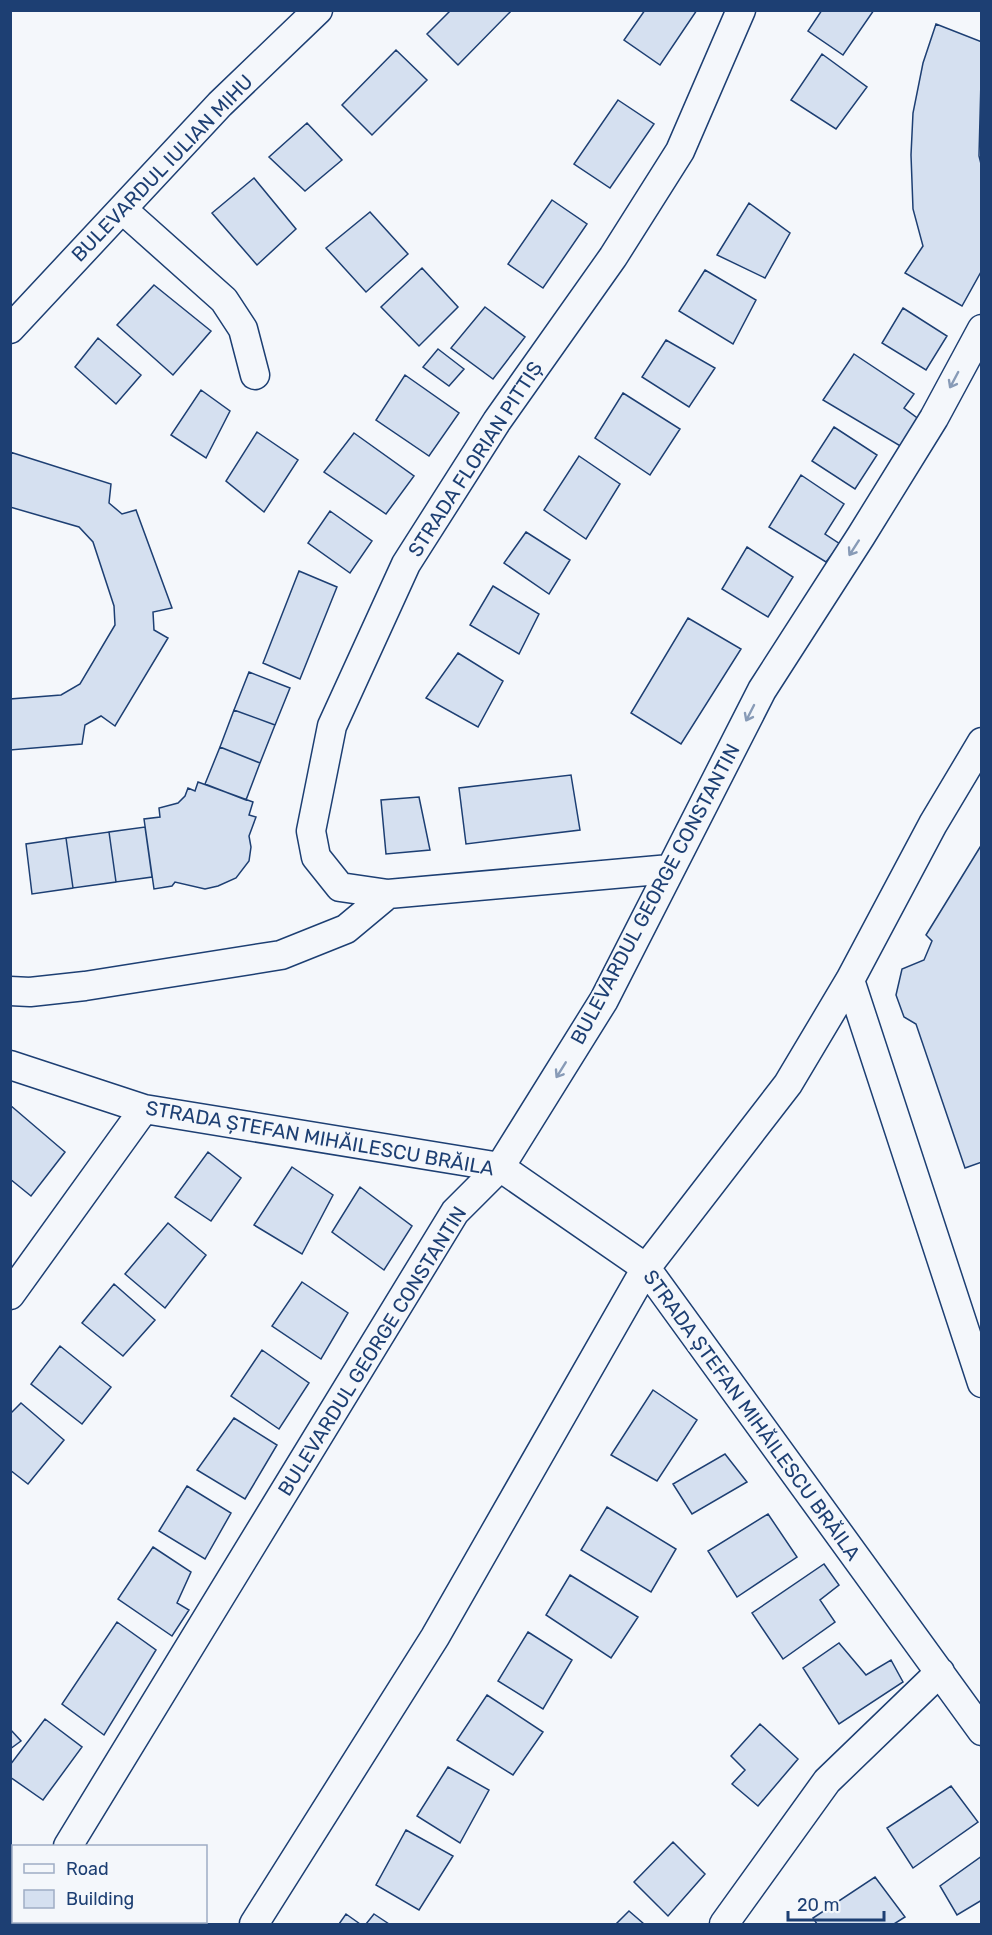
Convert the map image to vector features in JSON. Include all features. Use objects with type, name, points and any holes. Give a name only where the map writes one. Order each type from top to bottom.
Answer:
[{"type":"street","name":"BULEVARDUL IULIAN MIHU","points":[[10,329],[220,104],[318,10]]},
{"type":"street","name":"STRADA FLORIAN PITTIȘ","points":[[670,869],[388,894],[340,887],[316,857],[311,831],[332,726],[405,564],[497,421],[614,257],[680,151],[741,10]]},
{"type":"street","points":[[122,209],[224,300],[243,329],[255,375]]},
{"type":"street","name":"BULEVARDUL GEORGE CONSTANTIN","points":[[69,1845],[455,1212],[500,1167],[604,1000],[762,690],[928,428],[981,328]]},
{"type":"street","points":[[254,1924],[435,1637],[646,1268],[789,1084],[850,980],[933,824],[981,742]]},
{"type":"street","points":[[10,991],[30,992],[85,986],[281,955],[346,929],[388,894]]},
{"type":"street","points":[[850,980],[981,1383]]},
{"type":"street","name":"STRADA ȘTEFAN MIHĂILESCU BRĂILA","points":[[10,1065],[144,1109],[500,1167],[646,1268],[981,1731]]},
{"type":"street","points":[[10,1295],[144,1109]]},
{"type":"street","points":[[728,1922],[827,1781],[940,1672]]},
{"type":"building","points":[[451,10],[512,10],[458,65],[427,34]]},
{"type":"building","points":[[645,10],[697,10],[660,65],[624,40]]},
{"type":"building","points":[[822,10],[874,10],[843,55],[808,31]]},
{"type":"building","points":[[936,24],[982,42],[979,156],[982,168],[982,270],[962,306],[905,273],[923,246],[913,209],[911,155],[913,113],[923,63]]},
{"type":"building","points":[[396,50],[427,80],[372,135],[342,105]]},
{"type":"building","points":[[822,54],[867,87],[836,129],[791,100]]},
{"type":"building","points":[[618,100],[654,124],[610,188],[574,164]]},
{"type":"building","points":[[307,123],[342,160],[305,191],[269,157]]},
{"type":"building","points":[[254,178],[296,229],[257,265],[212,213]]},
{"type":"building","points":[[552,200],[587,224],[543,288],[508,264]]},
{"type":"building","points":[[749,203],[790,233],[765,278],[717,255]]},
{"type":"building","points":[[370,212],[408,254],[366,292],[326,248]]},
{"type":"building","points":[[422,268],[458,307],[419,346],[381,307]]},
{"type":"building","points":[[705,270],[756,300],[733,344],[679,311]]},
{"type":"building","points":[[154,285],[211,331],[173,375],[117,325]]},
{"type":"building","points":[[485,307],[525,337],[493,379],[451,348]]},
{"type":"building","points":[[903,308],[947,336],[926,370],[882,343]]},
{"type":"building","points":[[98,338],[141,375],[116,404],[75,367]]},
{"type":"building","points":[[666,340],[715,368],[689,407],[642,377]]},
{"type":"building","points":[[438,349],[464,369],[449,386],[423,367]]},
{"type":"building","points":[[854,354],[914,394],[904,408],[924,423],[907,450],[823,400]]},
{"type":"building","points":[[405,375],[459,413],[429,456],[376,420]]},
{"type":"building","points":[[201,390],[230,411],[206,458],[171,435]]},
{"type":"building","points":[[623,393],[680,429],[650,475],[595,438]]},
{"type":"building","points":[[834,427],[877,455],[855,489],[812,461]]},
{"type":"building","points":[[257,432],[298,460],[264,512],[226,481]]},
{"type":"building","points":[[354,433],[414,476],[386,514],[324,472]]},
{"type":"building","points":[[10,452],[111,484],[109,503],[122,514],[136,510],[172,608],[153,612],[154,630],[168,638],[115,726],[101,716],[85,725],[82,744],[10,750],[10,699],[61,695],[80,684],[115,625],[114,606],[93,542],[79,527],[10,507]]},
{"type":"building","points":[[579,456],[620,484],[586,539],[544,510]]},
{"type":"building","points":[[801,475],[844,504],[825,534],[840,544],[826,562],[769,527]]},
{"type":"building","points":[[330,511],[372,541],[350,573],[308,543]]},
{"type":"building","points":[[526,532],[570,560],[549,594],[504,563]]},
{"type":"building","points":[[747,547],[793,577],[768,617],[722,589]]},
{"type":"building","points":[[299,571],[337,587],[300,679],[263,663]]},
{"type":"building","points":[[493,586],[539,614],[519,654],[470,625]]},
{"type":"building","points":[[688,618],[741,649],[681,744],[631,713]]},
{"type":"building","points":[[458,653],[503,681],[478,727],[426,698]]},
{"type":"building","points":[[249,672],[290,688],[275,725],[234,710]]},
{"type":"building","points":[[234,710],[275,725],[260,763],[220,747]]},
{"type":"building","points":[[220,747],[260,763],[246,800],[205,784]]},
{"type":"building","points":[[571,775],[580,830],[466,844],[459,788]]},
{"type":"building","points":[[198,782],[253,802],[249,815],[256,817],[249,836],[251,847],[249,861],[236,878],[218,886],[205,889],[175,882],[172,886],[154,889],[144,819],[160,817],[159,808],[178,803],[185,796],[188,788],[195,791]]},
{"type":"building","points":[[419,797],[430,850],[386,854],[381,800]]},
{"type":"building","points":[[145,827],[152,877],[116,882],[109,832]]},
{"type":"building","points":[[109,832],[116,882],[73,888],[66,838]]},
{"type":"building","points":[[66,838],[73,888],[32,894],[26,844]]},
{"type":"building","points":[[982,844],[982,1162],[965,1168],[916,1024],[904,1017],[896,995],[902,969],[924,960],[932,941],[926,935]]},
{"type":"building","points":[[10,1105],[65,1152],[31,1196],[10,1179]]},
{"type":"building","points":[[208,1152],[241,1178],[211,1221],[175,1197]]},
{"type":"building","points":[[292,1167],[333,1195],[302,1254],[254,1225]]},
{"type":"building","points":[[360,1187],[412,1226],[384,1270],[332,1232]]},
{"type":"building","points":[[168,1223],[206,1255],[165,1308],[125,1274]]},
{"type":"building","points":[[302,1282],[348,1313],[321,1359],[272,1326]]},
{"type":"building","points":[[114,1284],[155,1320],[123,1356],[82,1323]]},
{"type":"building","points":[[60,1346],[111,1387],[82,1424],[31,1384]]},
{"type":"building","points":[[262,1350],[309,1383],[279,1429],[231,1396]]},
{"type":"building","points":[[653,1390],[697,1420],[657,1481],[611,1455]]},
{"type":"building","points":[[21,1403],[64,1440],[28,1484],[10,1470],[10,1414]]},
{"type":"building","points":[[234,1418],[277,1445],[245,1499],[197,1470]]},
{"type":"building","points":[[725,1454],[747,1482],[692,1514],[673,1484]]},
{"type":"building","points":[[187,1486],[231,1513],[205,1559],[159,1531]]},
{"type":"building","points":[[607,1507],[676,1549],[651,1592],[581,1550]]},
{"type":"building","points":[[768,1514],[797,1557],[737,1597],[708,1551]]},
{"type":"building","points":[[153,1547],[191,1572],[177,1603],[189,1610],[172,1636],[118,1599]]},
{"type":"building","points":[[824,1564],[839,1585],[820,1600],[835,1622],[783,1659],[752,1613]]},
{"type":"building","points":[[570,1575],[638,1617],[611,1658],[546,1615]]},
{"type":"building","points":[[117,1622],[156,1650],[104,1735],[62,1704]]},
{"type":"building","points":[[528,1632],[572,1660],[543,1709],[498,1681]]},
{"type":"building","points":[[839,1643],[866,1675],[891,1660],[903,1682],[839,1724],[803,1668]]},
{"type":"building","points":[[487,1695],[543,1732],[513,1775],[457,1740]]},
{"type":"building","points":[[45,1719],[82,1747],[43,1800],[10,1777],[10,1765]]},
{"type":"building","points":[[760,1724],[798,1759],[758,1806],[732,1784],[745,1770],[731,1756]]},
{"type":"building","points":[[10,1729],[21,1741],[10,1749]]},
{"type":"building","points":[[448,1767],[489,1790],[460,1843],[417,1816]]},
{"type":"building","points":[[951,1786],[978,1822],[913,1868],[887,1828]]},
{"type":"building","points":[[406,1830],[453,1856],[419,1910],[376,1885]]},
{"type":"building","points":[[673,1842],[705,1874],[668,1916],[634,1882]]},
{"type":"building","points":[[982,1856],[982,1900],[957,1915],[940,1886]]},
{"type":"building","points":[[875,1877],[905,1917],[894,1924],[817,1924],[813,1918]]},
{"type":"building","points":[[629,1911],[644,1924],[616,1924]]},
{"type":"building","points":[[346,1914],[360,1924],[339,1924]]},
{"type":"building","points":[[374,1914],[389,1924],[366,1924]]}]
